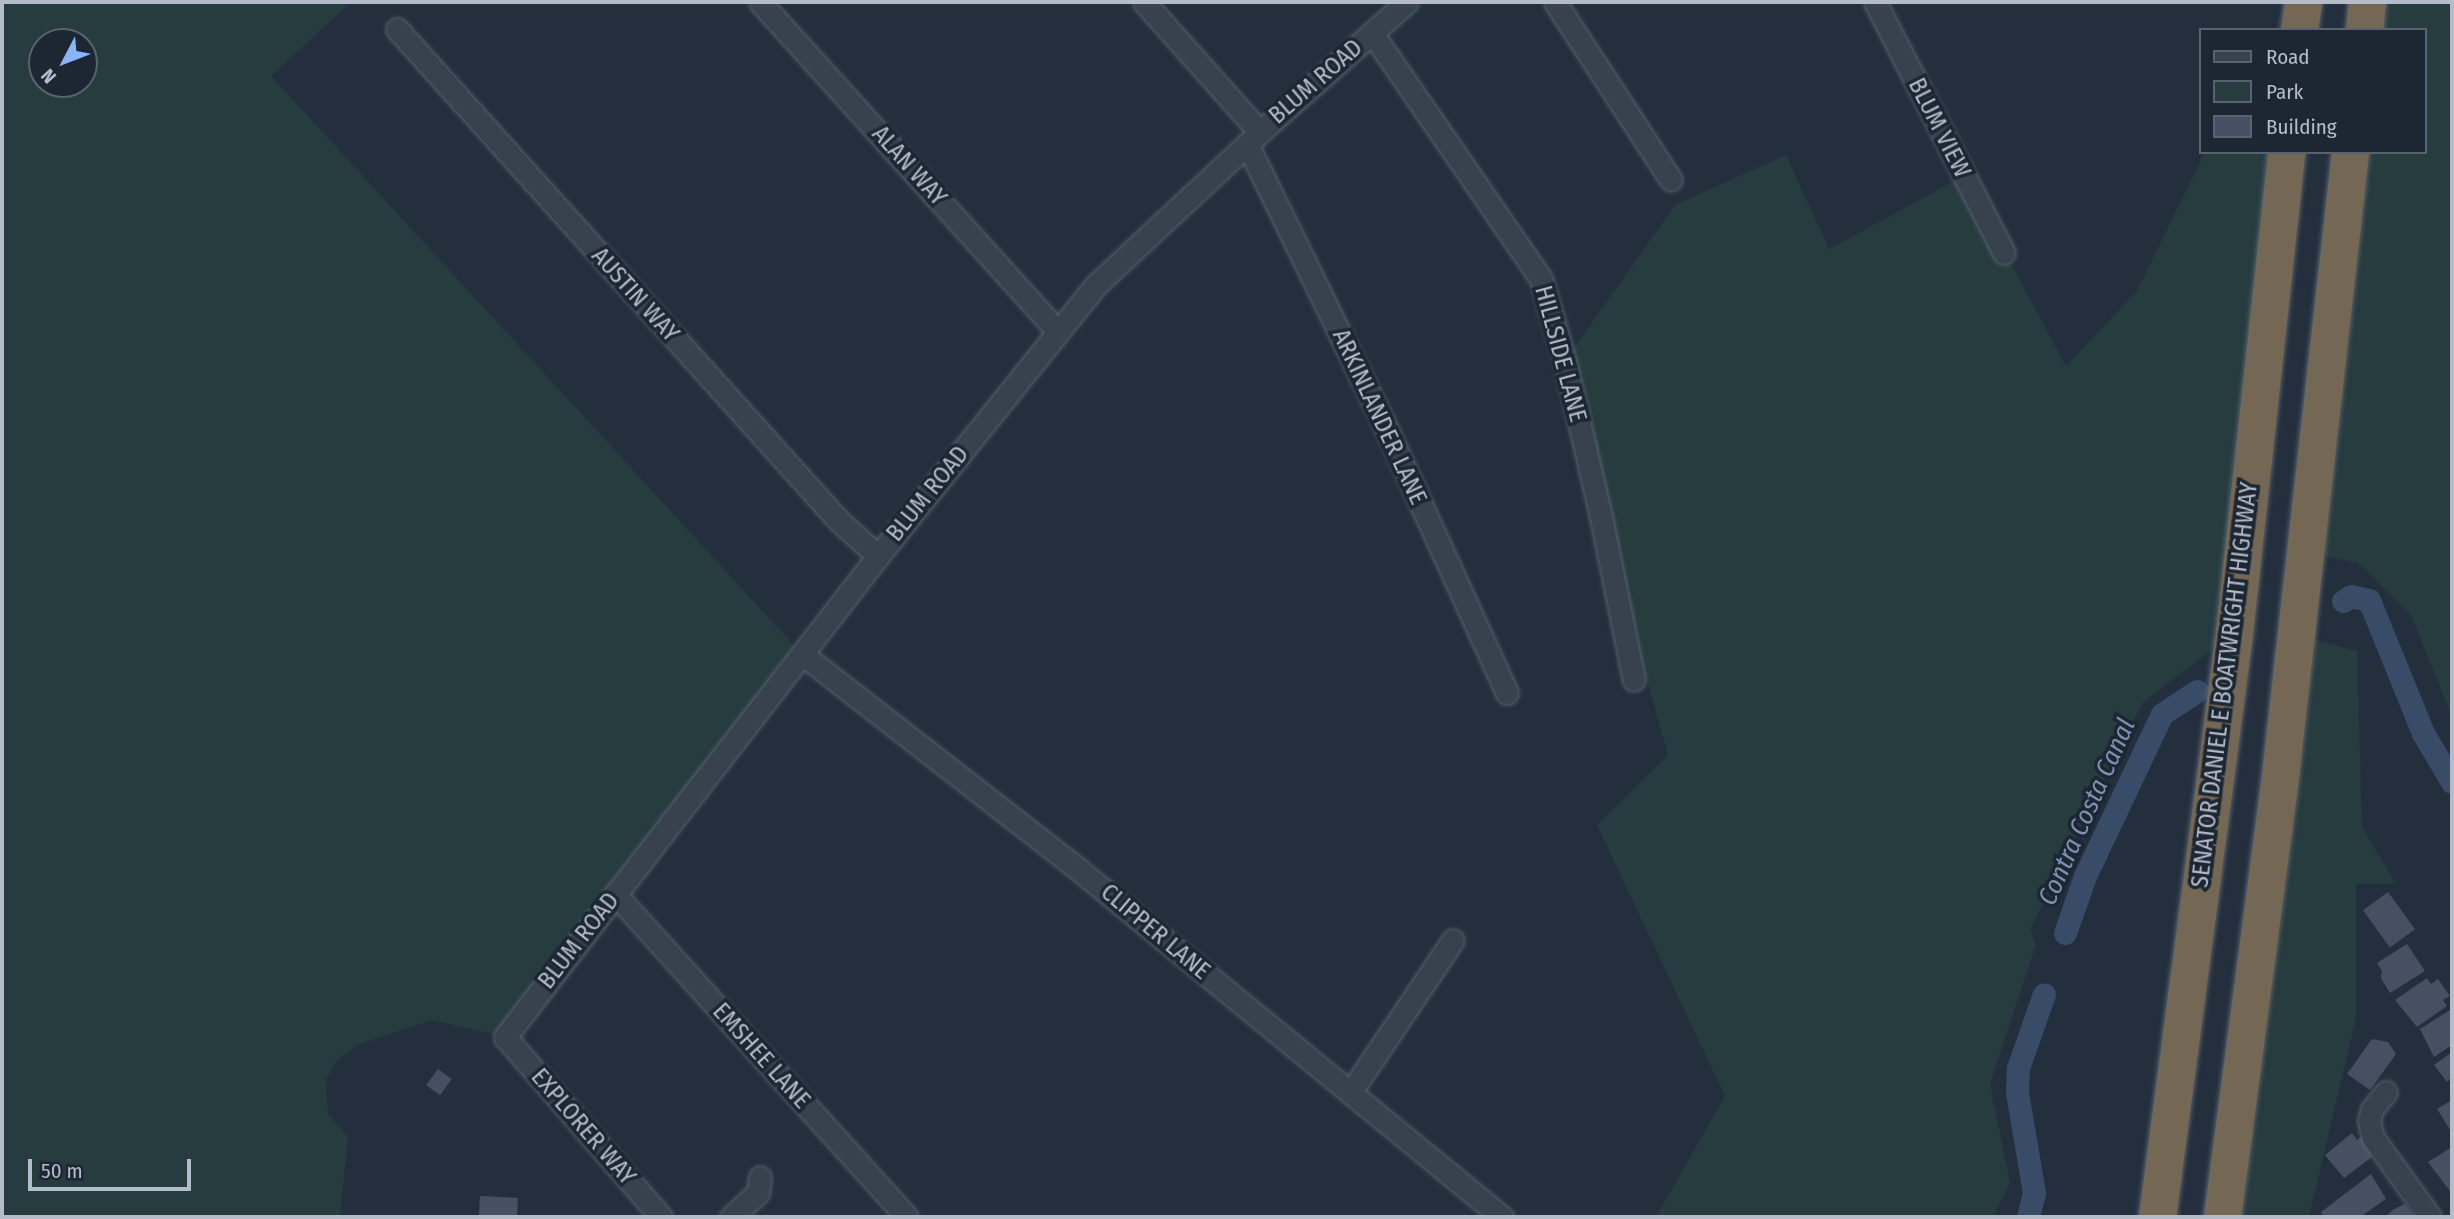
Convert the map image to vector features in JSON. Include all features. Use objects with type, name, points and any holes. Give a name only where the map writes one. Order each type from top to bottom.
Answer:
[{"type":"highway","points":[[2300,28],[2303,2]]},
{"type":"highway","points":[[2364,28],[2367,2]]},
{"type":"highway","name":"SENATOR DANIEL E BOATWRIGHT HIGHWAY","points":[[2157,1217],[2234,633],[2286,154]]},
{"type":"highway","points":[[2222,1217],[2280,776],[2350,154]]},
{"type":"street","name":"ALAN WAY","points":[[760,2],[1057,331]]},
{"type":"street","name":"ARKINLANDER LANE","points":[[1144,2],[1254,138],[1507,693]]},
{"type":"street","name":"BLUM ROAD","points":[[505,1037],[878,556],[1096,285],[1138,243],[1407,2]]},
{"type":"street","points":[[1555,2],[1671,180]]},
{"type":"street","name":"BLUM VIEW","points":[[1875,2],[2004,253]]},
{"type":"street","name":"AUSTIN WAY","points":[[397,29],[839,521],[878,556]]},
{"type":"street","name":"HILLSIDE LANE","points":[[1372,33],[1541,279],[1565,361],[1634,680]]},
{"type":"street","name":"CLIPPER LANE","points":[[802,654],[1078,869],[1502,1217]]},
{"type":"street","name":"EMSHEE LANE","points":[[615,894],[907,1217]]},
{"type":"street","points":[[1350,1093],[1453,940]]},
{"type":"street","name":"EXPLORER WAY","points":[[505,1037],[661,1217]]},
{"type":"street","points":[[2386,1092],[2372,1109],[2369,1121],[2373,1138],[2430,1217]]},
{"type":"street","points":[[731,1217],[758,1193],[760,1177]]},
{"type":"green space","points":[[2,2],[351,2],[271,76],[802,654],[505,1037],[432,1020],[359,1044],[337,1060],[326,1080],[328,1114],[348,1137],[340,1217],[2,1217]]},
{"type":"green space","points":[[2367,2],[2452,2],[2452,717],[2411,615],[2358,563],[2305,552],[2350,154],[2426,154],[2426,28],[2364,28]]},
{"type":"green space","points":[[2204,154],[2286,154],[2234,633],[2143,702],[2030,930],[2036,945],[1990,1084],[2010,1183],[1993,1216],[1656,1217],[1725,1096],[1597,825],[1668,755],[1601,517],[1565,361],[1675,205],[1786,155],[1829,249],[1964,176],[2066,366],[2137,291]]},
{"type":"green space","points":[[2296,635],[2357,651],[2362,827],[2396,884],[2356,884],[2356,1018],[2309,1217],[2222,1217]]},
{"type":"building","points":[[2388,892],[2415,929],[2390,947],[2363,910]]},
{"type":"building","points":[[2407,944],[2425,971],[2390,993],[2381,978],[2382,971],[2377,963]]},
{"type":"building","points":[[2427,978],[2431,984],[2438,979],[2450,996],[2443,1000],[2447,1006],[2417,1027],[2395,1000]]},
{"type":"building","points":[[2450,1010],[2452,1045],[2434,1057],[2420,1029]]},
{"type":"building","points":[[2372,1039],[2388,1042],[2396,1054],[2370,1090],[2347,1074]]},
{"type":"building","points":[[2452,1052],[2452,1082],[2450,1079],[2447,1082],[2434,1065]]},
{"type":"building","points":[[438,1069],[452,1079],[440,1095],[426,1085]]},
{"type":"building","points":[[2452,1100],[2452,1133],[2437,1109]]},
{"type":"building","points":[[2352,1133],[2357,1140],[2361,1137],[2372,1151],[2372,1157],[2344,1178],[2325,1155]]},
{"type":"building","points":[[2452,1147],[2452,1194],[2428,1162]]},
{"type":"building","points":[[2371,1174],[2386,1199],[2360,1217],[2324,1217],[2321,1212]]},
{"type":"building","points":[[480,1196],[518,1198],[517,1217],[479,1217]]},
{"type":"building","points":[[2405,1204],[2414,1217],[2385,1217],[2394,1209]]},
{"type":"waterway","name":"Contra Costa Canal","points":[[2343,601],[2351,596],[2369,600],[2423,733],[2452,782]]},
{"type":"waterway","name":"Contra Costa Canal","points":[[2065,933],[2085,876],[2162,714],[2197,691]]},
{"type":"waterway","name":"Contra Costa Canal","points":[[2028,1217],[2034,1193],[2017,1093],[2018,1068],[2044,994]]}]
